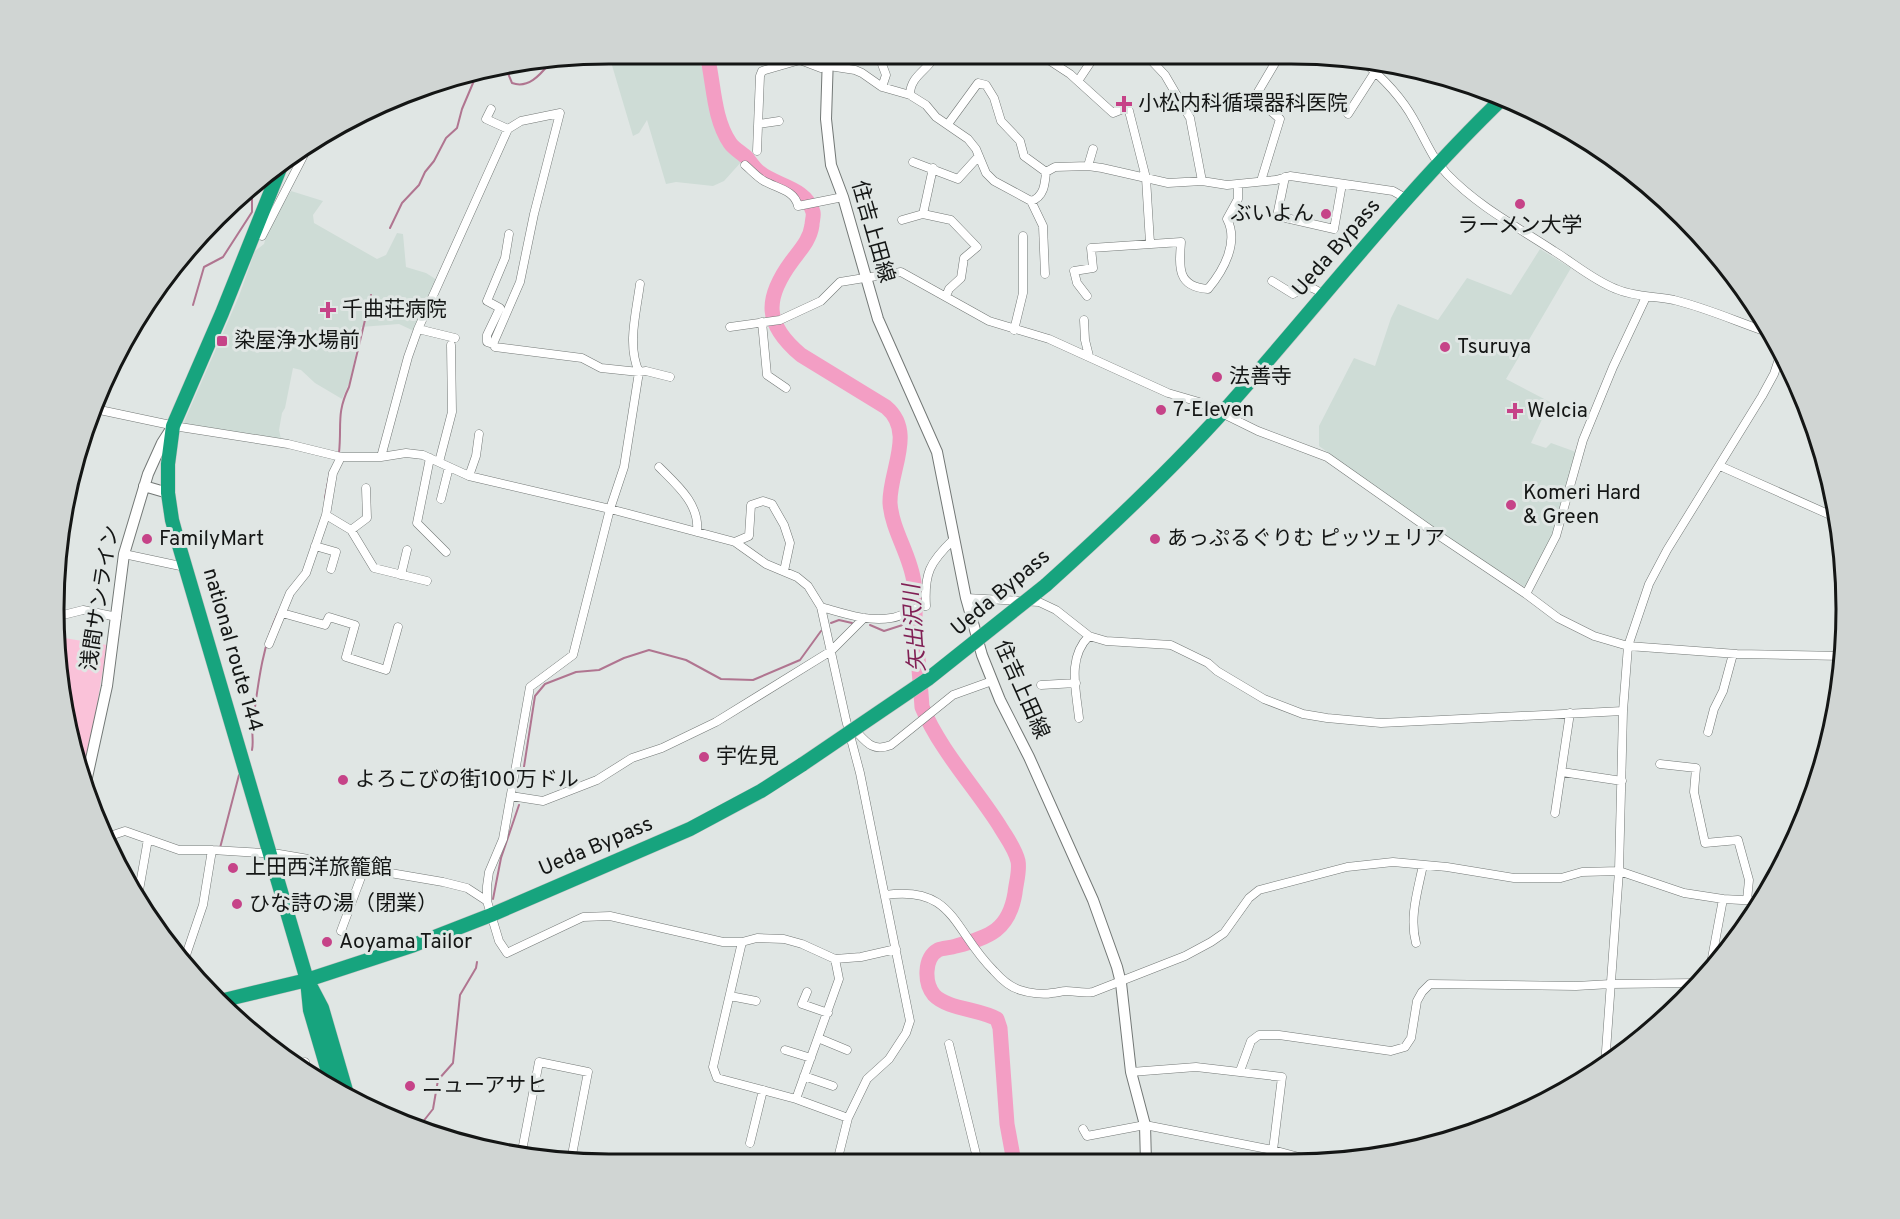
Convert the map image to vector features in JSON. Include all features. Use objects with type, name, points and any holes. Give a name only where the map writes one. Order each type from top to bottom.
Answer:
[{"type":"highway","name":"Ueda Bypass","points":[[228,999],[307,980],[414,945],[491,915],[690,829],[760,791],[803,764],[928,679],[1046,585],[1127,511],[1221,414],[1438,164],[1496,105]]},
{"type":"highway","name":"national route 144","points":[[276,178],[173,426],[168,464],[168,493],[172,520],[185,567],[307,980]]},
{"type":"highway","points":[[307,980],[310,1010],[330,1077]]},
{"type":"highway","points":[[307,980],[322,1008],[345,1086]]},
{"type":"main road","name":"住吉上田線","points":[[829,65],[826,119],[831,165],[843,197],[878,320],[937,452],[966,598],[992,681],[1093,900],[1121,983],[1131,1072],[1145,1125],[1146,1154]]},
{"type":"main road","name":"浅間サンライン","points":[[89,770],[107,686],[124,554],[154,459],[173,426]]},
{"type":"main road","points":[[144,486],[168,493]]},
{"type":"street","points":[[757,151],[760,76],[762,71],[780,65]]},
{"type":"street","points":[[840,65],[862,73],[882,87],[910,94],[926,105],[936,117],[968,139],[976,149],[986,173],[994,181],[1031,201],[1043,226],[1046,274]]},
{"type":"street","points":[[882,65],[886,75],[882,87]]},
{"type":"street","points":[[910,94],[910,86],[914,78],[928,65]]},
{"type":"street","points":[[1055,65],[1078,81],[1113,113],[1128,107],[1146,178],[1150,243]]},
{"type":"street","points":[[1078,81],[1089,65]]},
{"type":"street","points":[[1156,65],[1165,75],[1190,118],[1202,180]]},
{"type":"street","points":[[1261,181],[1280,118],[1255,97],[1274,65]]},
{"type":"street","points":[[1348,114],[1376,72],[1400,98],[1438,164],[1475,200],[1600,282],[1618,291],[1699,307],[1757,328]]},
{"type":"street","points":[[948,124],[978,83],[986,85],[994,98],[1001,120],[1020,141],[1024,156],[1046,172]]},
{"type":"street","points":[[491,109],[486,119],[508,129]]},
{"type":"street","points":[[381,457],[408,357],[418,329],[508,129],[521,121],[560,113],[534,214],[520,282],[493,344]]},
{"type":"street","points":[[759,124],[779,121]]},
{"type":"street","points":[[1088,166],[1093,149]]},
{"type":"street","points":[[913,162],[933,168],[958,180],[978,157]]},
{"type":"street","points":[[255,234],[262,236],[301,160]]},
{"type":"street","points":[[745,165],[761,180],[787,192],[797,200],[798,206],[843,197]]},
{"type":"street","points":[[1046,172],[1055,167],[1088,166],[1168,183],[1202,180],[1227,185],[1290,176],[1393,191],[1407,199]]},
{"type":"street","points":[[923,214],[933,168]]},
{"type":"street","points":[[1031,201],[1036,200],[1043,190],[1046,172]]},
{"type":"street","points":[[1285,177],[1277,216],[1334,229],[1342,184]]},
{"type":"street","points":[[1087,296],[1077,283],[1074,272],[1093,268],[1091,248],[1150,243],[1181,242],[1181,274],[1185,280],[1199,288],[1209,288],[1217,279],[1233,241],[1232,229],[1227,219],[1238,199],[1238,184]]},
{"type":"street","points":[[903,220],[923,214],[951,220],[977,247],[964,258],[961,278],[949,289],[946,296]]},
{"type":"street","points":[[509,234],[505,258],[487,300],[500,308],[487,335],[487,342],[493,344],[495,348],[582,358],[601,368],[646,371],[670,377]]},
{"type":"street","points":[[1014,330],[1023,293],[1023,236]]},
{"type":"street","points":[[730,327],[780,320],[821,301],[840,282],[901,272],[989,321],[1049,339],[1140,381],[1199,402],[1258,431],[1327,457],[1558,618],[1594,636],[1628,646],[1733,654],[1833,656]]},
{"type":"street","points":[[1272,281],[1293,294],[1312,287],[1324,295]]},
{"type":"street","points":[[640,284],[632,346],[639,372],[624,466],[610,509],[573,655],[530,687],[502,839],[489,872],[487,901],[500,941],[507,953],[583,917],[610,916],[723,942],[742,942],[757,938],[784,939],[802,944],[835,959],[861,957],[896,949]]},
{"type":"street","points":[[1526,594],[1556,536],[1583,440],[1613,366],[1646,297]]},
{"type":"street","points":[[1084,320],[1089,356]]},
{"type":"street","points":[[763,322],[767,375],[786,388]]},
{"type":"street","points":[[418,329],[453,342],[452,412],[439,462]]},
{"type":"street","points":[[1606,1054],[1619,871],[1623,711],[1628,646],[1649,584],[1667,550],[1762,396],[1777,365]]},
{"type":"street","points":[[102,411],[173,426],[288,444],[340,457],[381,457],[414,453],[469,476],[610,509],[735,543],[766,564],[797,577],[808,586],[821,608],[860,773],[910,1011],[909,1026],[889,1059],[867,1079],[848,1118],[839,1154]]},
{"type":"street","points":[[469,476],[476,456],[479,434]]},
{"type":"street","points":[[269,644],[290,593],[306,573],[326,515],[333,472],[340,457]]},
{"type":"street","points":[[430,458],[417,523],[446,552]]},
{"type":"street","points":[[1720,466],[1827,513]]},
{"type":"street","points":[[441,499],[449,467]]},
{"type":"street","points":[[659,468],[681,489],[691,503],[696,514],[697,532]]},
{"type":"street","points":[[351,530],[367,518],[366,488]]},
{"type":"street","points":[[735,543],[749,536],[752,505],[763,501],[772,504],[790,543],[784,571]]},
{"type":"street","points":[[326,515],[351,530],[375,568],[427,581]]},
{"type":"street","points":[[821,608],[864,618],[892,618],[909,610],[926,606],[925,585],[933,561],[953,540]]},
{"type":"street","points":[[315,546],[336,552],[331,569]]},
{"type":"street","points":[[401,574],[407,550]]},
{"type":"street","points":[[124,554],[185,567]]},
{"type":"street","points":[[966,598],[1039,602],[1056,610],[1089,636],[1106,641],[1171,645],[1208,663],[1217,671],[1272,703],[1303,714],[1381,723],[1623,711]]},
{"type":"street","points":[[64,615],[83,610],[117,616]]},
{"type":"street","points":[[282,613],[325,625],[329,617],[355,625],[346,657],[386,670],[398,627]]},
{"type":"street","points":[[511,796],[543,801],[597,780],[632,758],[662,748],[716,722],[831,651],[864,618]]},
{"type":"street","points":[[1079,718],[1076,656],[1082,643],[1089,636]]},
{"type":"street","points":[[1708,732],[1733,654]]},
{"type":"street","points":[[846,720],[869,745],[878,749],[891,745],[953,695],[992,681]]},
{"type":"street","points":[[1041,685],[1076,683]]},
{"type":"street","points":[[1555,813],[1570,712]]},
{"type":"street","points":[[1660,764],[1696,768],[1694,792],[1705,843],[1738,840],[1749,880],[1747,900]]},
{"type":"street","points":[[1562,772],[1622,782]]},
{"type":"street","points":[[114,835],[126,831],[179,850],[212,849],[271,854],[443,882],[467,888],[487,901]]},
{"type":"street","points":[[139,884],[148,839]]},
{"type":"street","points":[[187,953],[203,905],[212,849]]},
{"type":"street","points":[[885,895],[906,894],[934,899],[947,909],[974,948],[1001,978],[1021,991],[1050,994],[1062,991],[1084,993],[1121,983],[1185,956],[1224,933],[1250,898],[1259,890],[1347,867],[1393,862],[1514,879],[1561,878],[1582,872],[1619,871],[1684,894],[1751,900]]},
{"type":"street","points":[[1416,943],[1413,918],[1423,865]]},
{"type":"street","points":[[340,931],[364,869]]},
{"type":"street","points":[[1713,953],[1723,899]]},
{"type":"street","points":[[742,942],[713,1067],[717,1078],[796,1099],[848,1118]]},
{"type":"street","points":[[796,1099],[839,979],[835,959]]},
{"type":"street","points":[[1240,1071],[1251,1041],[1259,1035],[1279,1035],[1391,1051],[1405,1047],[1411,1038],[1417,1002],[1422,992],[1430,984],[1576,986],[1687,983]]},
{"type":"street","points":[[807,992],[802,1004],[828,1012]]},
{"type":"street","points":[[730,996],[756,1001]]},
{"type":"street","points":[[818,1038],[847,1050]]},
{"type":"street","points":[[949,1044],[976,1154]]},
{"type":"street","points":[[785,1050],[811,1058]]},
{"type":"street","points":[[523,1147],[539,1062],[588,1072],[572,1153]]},
{"type":"street","points":[[1131,1072],[1196,1066],[1282,1077],[1273,1154]]},
{"type":"street","points":[[804,1076],[833,1086]]},
{"type":"street","points":[[750,1143],[763,1090]]},
{"type":"street","points":[[1083,1129],[1087,1136],[1145,1125],[1288,1154]]},
{"type":"shaded area","points":[[612,65],[699,65],[702,67],[718,128],[727,145],[742,161],[724,181],[713,186],[676,182],[666,184],[647,120],[639,133],[633,136]]},
{"type":"shaded area","name":"千曲荘病院","points":[[291,191],[323,201],[313,215],[314,223],[377,259],[386,255],[397,233],[403,234],[406,267],[426,273],[437,280],[414,331],[399,324],[361,327],[350,381],[342,399],[315,383],[301,370],[293,368],[282,413],[280,440],[186,425],[184,422],[239,296],[255,251],[264,244],[268,229]]},
{"type":"shaded area","points":[[1540,249],[1571,268],[1506,379],[1550,402],[1531,443],[1546,448],[1551,443],[1576,452],[1554,532],[1525,587],[1452,541],[1319,446],[1319,426],[1354,358],[1375,366],[1398,304],[1438,320],[1467,278],[1511,295]]},
{"type":"shaded area","points":[[66,638],[107,645],[86,762],[69,681]]},
{"type":"waterway","name":"矢出沢川","points":[[709,65],[717,112],[730,143],[759,172],[804,197],[813,212],[809,235],[776,287],[772,311],[780,333],[801,355],[886,407],[895,417],[899,428],[899,452],[890,503],[894,524],[914,583],[922,707],[938,738],[1010,843],[1017,856],[1018,865],[1012,906],[1003,924],[979,939],[938,950],[930,959],[927,978],[931,990],[940,1000],[997,1019],[1000,1028],[1007,1124],[1013,1154]]},
{"type":"waterway","points":[[508,74],[512,83],[523,84],[538,76],[545,68]]},
{"type":"waterway","points":[[390,228],[402,203],[419,185],[446,138],[457,128],[474,82]]},
{"type":"waterway","points":[[193,305],[204,267],[223,257],[252,212],[252,198]]},
{"type":"waterway","points":[[339,453],[342,405],[349,387],[371,295]]},
{"type":"waterway","points":[[325,498],[330,472]]},
{"type":"waterway","points":[[252,750],[252,726],[261,666],[278,613]]},
{"type":"waterway","points":[[831,623],[839,620],[852,623]]},
{"type":"waterway","points":[[870,625],[884,631],[915,621]]},
{"type":"waterway","points":[[521,786],[535,696],[545,684],[576,672],[599,670],[624,658],[649,650],[686,660],[721,679],[753,680],[800,660],[821,631]]},
{"type":"waterway","points":[[220,848],[239,775]]},
{"type":"waterway","points":[[493,899],[501,858],[519,805]]},
{"type":"waterway","points":[[423,1122],[433,1109],[438,1080],[453,1063],[460,995],[476,968],[477,962]]},
{"type":"place","name":"小松内科循環器科医院","points":[[1124,104]]},
{"type":"place","name":"ラーメン大学","points":[[1520,204]]},
{"type":"place","name":"ぶいよん","points":[[1326,214]]},
{"type":"place","name":"千曲荘病院","points":[[328,310]]},
{"type":"place","name":"染屋浄水場前","points":[[222,341]]},
{"type":"place","name":"Tsuruya","points":[[1445,347]]},
{"type":"place","name":"法善寺","points":[[1217,377]]},
{"type":"place","name":"7-Eleven","points":[[1161,410]]},
{"type":"place","name":"Welcia","points":[[1515,411]]},
{"type":"place","name":"Komeri Hard & Green","points":[[1511,505]]},
{"type":"place","name":"FamilyMart","points":[[147,539]]},
{"type":"place","name":"あっぷるぐりむ ピッツェリア","points":[[1155,539]]},
{"type":"place","name":"宇佐見","points":[[704,757]]},
{"type":"place","name":"よろこびの街100万ドル","points":[[343,780]]},
{"type":"place","name":"上田西洋旅籠館","points":[[233,868]]},
{"type":"place","name":"ひな詩の湯（閉業）","points":[[237,904]]},
{"type":"place","name":"Aoyama Tailor","points":[[327,942]]},
{"type":"place","name":"ニューアサヒ","points":[[410,1086]]}]
